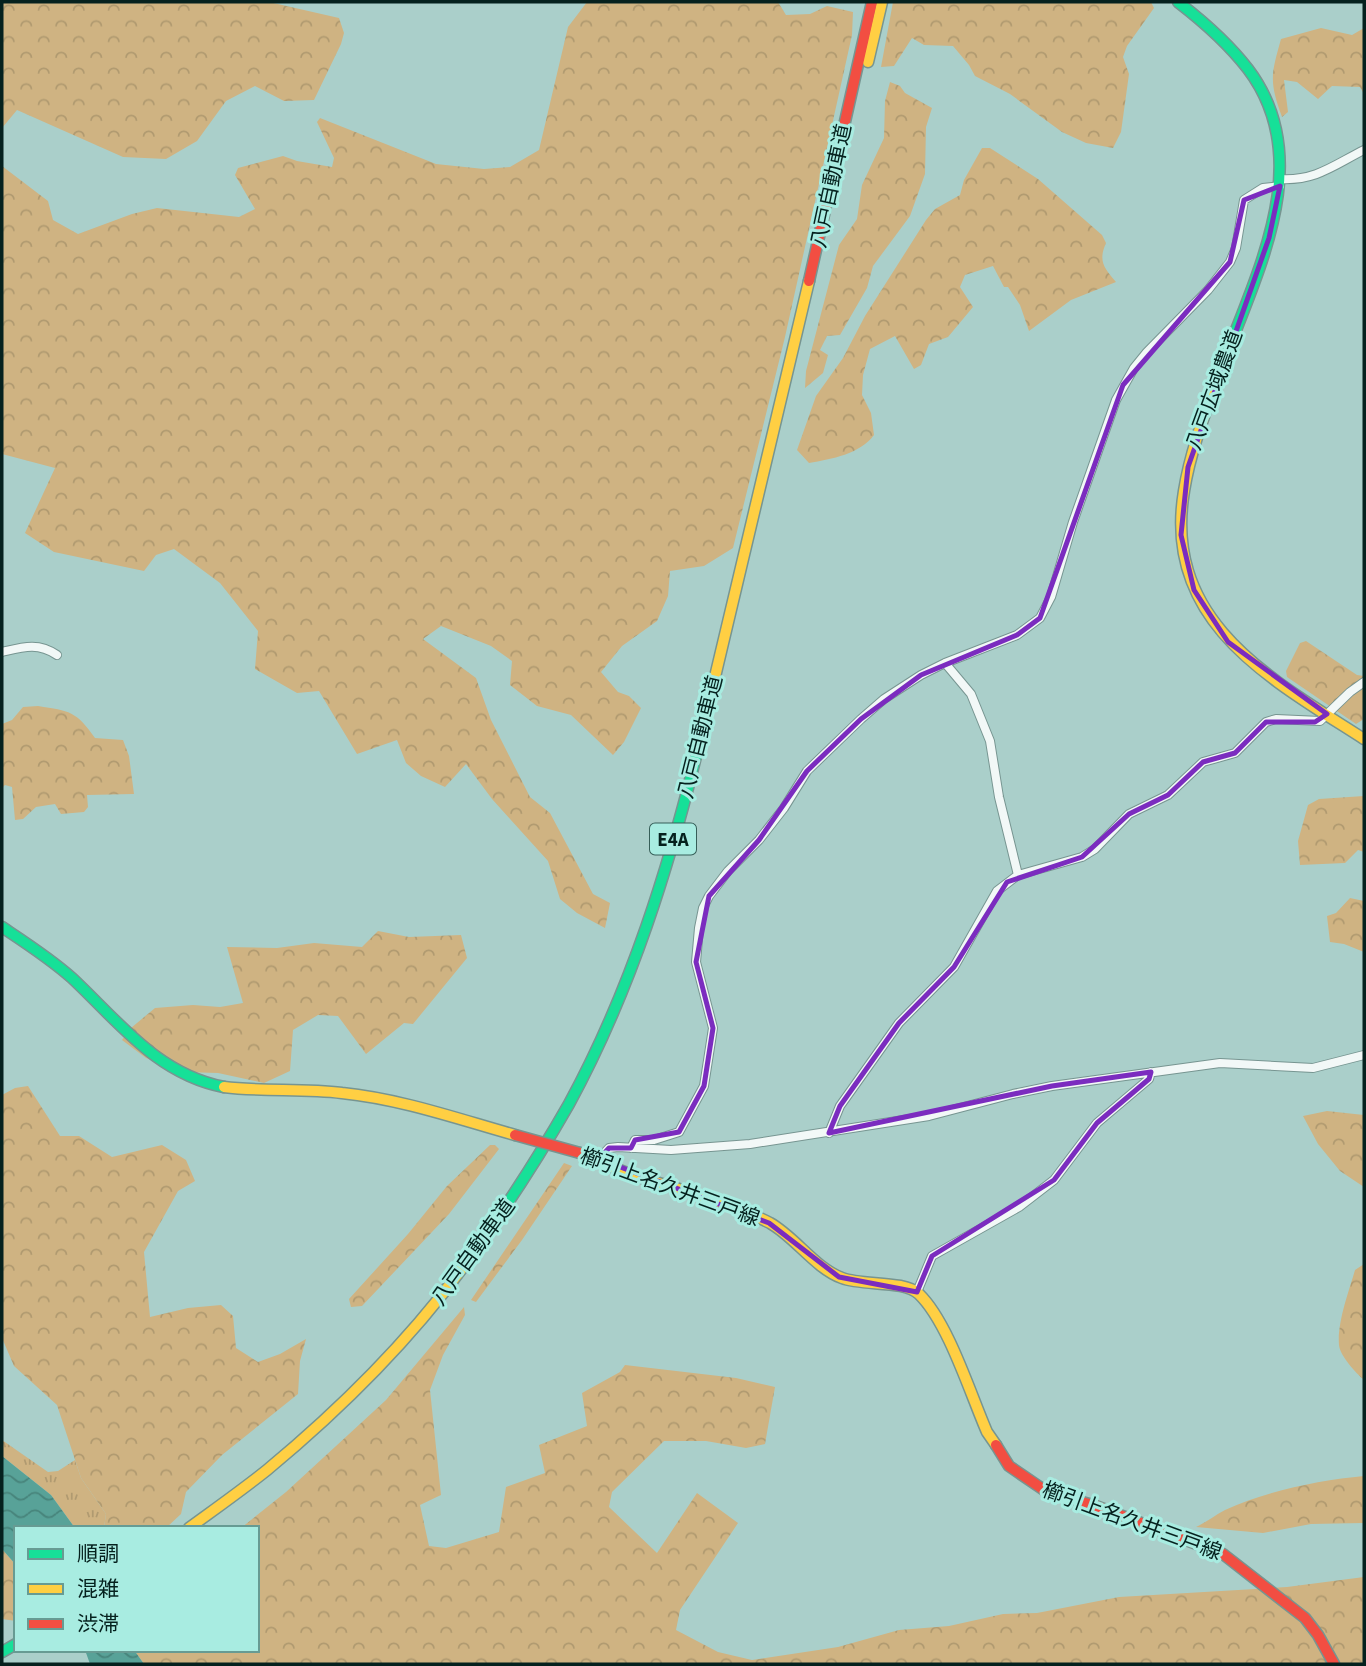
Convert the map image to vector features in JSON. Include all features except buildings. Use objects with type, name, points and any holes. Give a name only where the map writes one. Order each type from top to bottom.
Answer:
[{"type":"main road","name":"八戸自動車道","points":[[192,1526],[259,1478],[356,1391],[448,1289],[499,1218],[560,1121],[626,982],[684,804],[806,301],[872,2]]},
{"type":"main road","name":"八戸自動車道","points":[[205,1526],[307,1447],[362,1396],[410,1345],[452,1294],[506,1222],[562,1131],[597,1065],[632,988],[654,928],[690,807],[813,302],[882,2]]},
{"type":"main road","name":"八戸広域農道","points":[[1178,2],[1224,39],[1239,54],[1255,77],[1270,106],[1276,127],[1280,183],[1269,238],[1188,467],[1181,502],[1184,558],[1194,590],[1207,614],[1228,642],[1255,666],[1364,739]]},
{"type":"main road","name":"櫛引上名久井三戸線","points":[[2,927],[74,980],[147,1054],[184,1076],[233,1090],[325,1091],[368,1097],[580,1153],[636,1176],[708,1197],[769,1223],[786,1233],[803,1250],[839,1277],[861,1283],[901,1286],[917,1292],[939,1320],[994,1446],[1019,1475],[1047,1492],[1096,1506],[1223,1553],[1305,1618],[1334,1664]]},
{"type":"street","points":[[631,1148],[635,1140],[654,1140],[679,1132],[704,1086],[713,1028],[696,962],[699,928],[703,908],[709,896],[728,871],[760,840],[807,771],[828,748],[884,699],[945,663],[1017,635],[1040,618],[1046,610],[1089,473],[1116,400],[1147,352],[1208,290],[1230,262],[1236,248],[1244,200],[1263,188],[1318,174],[1364,150]]},
{"type":"street","points":[[2,652],[33,645],[41,646],[57,655]]},
{"type":"street","points":[[945,663],[971,694],[990,741],[999,797],[1018,875]]},
{"type":"street","points":[[829,1133],[841,1106],[899,1023],[954,967],[997,891],[1018,875],[1082,857],[1095,849],[1129,814],[1168,795],[1203,762],[1235,753],[1266,722],[1287,719],[1315,722],[1364,681]]},
{"type":"street","points":[[599,1159],[609,1148],[708,1148],[829,1133],[929,1116],[1052,1086],[1151,1072],[1232,1062],[1313,1068],[1364,1055]]},
{"type":"street","points":[[917,1292],[932,1256],[1019,1207],[1054,1180],[1097,1124],[1149,1079],[1151,1072]]},
{"type":"highlighted area","points":[[1280,186],[1269,238],[1188,467],[1181,535],[1194,590],[1228,642],[1327,714],[1315,722],[1266,722],[1235,753],[1203,762],[1168,795],[1129,814],[1082,857],[1007,882],[954,967],[899,1023],[840,1106],[829,1133],[1052,1086],[1151,1072],[1149,1079],[1097,1123],[1054,1180],[932,1256],[917,1292],[839,1277],[769,1223],[599,1159],[609,1148],[631,1148],[635,1140],[679,1132],[704,1086],[713,1028],[696,962],[709,896],[759,840],[807,771],[861,719],[921,675],[1017,635],[1040,618],[1123,385],[1230,262],[1244,200]]},
{"type":"green space","points":[[2,2],[269,2],[339,18],[344,33],[314,100],[284,101],[255,86],[226,101],[197,141],[166,159],[123,157],[17,110],[2,128]]},
{"type":"green space","points":[[587,2],[778,2],[786,15],[810,14],[827,6],[853,12],[852,35],[785,337],[733,548],[704,566],[670,571],[668,596],[657,621],[622,646],[601,672],[618,692],[629,696],[641,708],[624,742],[613,755],[571,715],[537,706],[510,685],[512,661],[491,646],[441,626],[423,639],[476,678],[491,720],[530,797],[550,813],[593,894],[610,903],[605,928],[577,913],[560,899],[548,861],[492,799],[466,764],[445,787],[421,776],[406,763],[397,740],[357,754],[319,691],[297,693],[255,669],[258,631],[220,583],[174,549],[156,555],[144,571],[54,552],[25,533],[55,468],[2,454],[2,166],[48,201],[53,220],[78,234],[132,214],[157,208],[239,217],[255,209],[235,175],[238,168],[283,156],[332,167],[334,158],[317,122],[320,118],[436,164],[484,169],[510,167],[539,150],[568,27]]},
{"type":"green space","points":[[893,2],[1151,2],[1154,8],[1127,46],[1123,57],[1129,74],[1121,132],[1113,148],[1086,143],[1062,132],[1010,94],[975,76],[953,46],[924,45],[912,38],[894,66],[881,67]]},
{"type":"green space","points":[[1321,28],[1352,35],[1364,28],[1364,94],[1360,87],[1332,86],[1318,99],[1297,82],[1284,80],[1288,112],[1282,117],[1273,86],[1275,61],[1281,39]]},
{"type":"green space","points":[[890,82],[932,108],[926,127],[925,174],[910,216],[873,266],[867,288],[840,335],[827,336],[820,350],[828,355],[823,373],[805,388],[806,371],[839,245],[857,219],[862,185],[884,138],[885,101]]},
{"type":"green space","points":[[982,148],[990,148],[1038,179],[1102,235],[1106,243],[1102,260],[1116,282],[1071,300],[1029,331],[1020,305],[1008,287],[1004,287],[993,266],[965,275],[960,287],[973,307],[948,337],[929,344],[921,365],[914,369],[895,336],[870,349],[863,375],[862,395],[871,413],[874,435],[853,451],[809,463],[797,450],[816,396],[843,358],[865,316],[926,220],[935,209],[960,195],[964,180]]},
{"type":"green space","points":[[1306,641],[1357,675],[1364,676],[1364,719],[1356,724],[1287,677],[1286,671],[1300,643]]},
{"type":"green space","points":[[23,707],[58,709],[77,717],[95,738],[123,740],[129,756],[134,794],[87,795],[88,807],[84,812],[61,814],[55,804],[36,807],[23,819],[15,820],[12,787],[5,785],[2,788],[2,724],[12,720]]},
{"type":"green space","points":[[1364,796],[1364,852],[1358,850],[1345,863],[1300,865],[1298,841],[1308,805],[1319,799]]},
{"type":"green space","points":[[1350,898],[1364,901],[1364,952],[1330,942],[1327,916],[1336,913]]},
{"type":"green space","points":[[378,931],[409,937],[461,935],[467,958],[413,1024],[404,1023],[366,1054],[338,1016],[318,1015],[293,1030],[290,1071],[264,1083],[218,1073],[183,1072],[146,1058],[122,1040],[131,1028],[155,1008],[193,1005],[220,1007],[243,1003],[227,947],[277,948],[314,943],[362,947]]},
{"type":"green space","points":[[28,1086],[60,1136],[79,1136],[112,1157],[162,1145],[186,1160],[195,1181],[178,1191],[144,1252],[150,1317],[188,1308],[221,1305],[233,1316],[236,1348],[258,1362],[280,1354],[306,1339],[300,1361],[298,1394],[222,1455],[186,1492],[181,1514],[168,1526],[104,1526],[106,1514],[81,1478],[57,1405],[14,1366],[2,1338],[2,1095],[15,1088]]},
{"type":"green space","points":[[1327,1111],[1364,1115],[1364,1187],[1340,1171],[1318,1144],[1303,1116]]},
{"type":"green space","points":[[490,1145],[499,1149],[449,1214],[362,1306],[351,1307],[349,1299],[447,1186]]},
{"type":"green space","points":[[564,1163],[572,1166],[476,1302],[471,1300]]},
{"type":"green space","points":[[1364,1264],[1364,1380],[1342,1354],[1339,1336],[1355,1270]]},
{"type":"green space","points":[[464,1307],[465,1315],[443,1355],[430,1390],[441,1495],[420,1505],[429,1546],[446,1548],[499,1532],[506,1487],[545,1473],[539,1445],[587,1426],[582,1393],[620,1372],[625,1365],[736,1378],[775,1387],[765,1444],[746,1448],[706,1441],[664,1441],[612,1492],[609,1507],[657,1553],[697,1493],[738,1523],[680,1610],[676,1630],[718,1652],[752,1660],[838,1647],[899,1630],[949,1626],[1003,1614],[1037,1613],[1119,1597],[1287,1587],[1364,1577],[1364,1664],[144,1664],[135,1652],[259,1652],[259,1526],[244,1526],[286,1492],[386,1400]]},
{"type":"green space","points":[[2,1440],[48,1472],[58,1471],[75,1460],[81,1478],[106,1514],[104,1526],[74,1526],[51,1495],[2,1456]]},
{"type":"green space","points":[[1364,1476],[1364,1523],[1311,1524],[1263,1533],[1196,1527],[1225,1510],[1258,1497],[1329,1480]]},
{"type":"green space","points":[[2,1549],[14,1563],[14,1621],[2,1619]]},
{"type":"water","points":[[2,1456],[51,1495],[74,1526],[14,1526],[14,1563],[2,1549]]},
{"type":"water","points":[[86,1652],[135,1652],[144,1664],[90,1664]]},
{"type":"traffic: fast","points":[[1178,2],[1215,33],[1248,69],[1268,104],[1278,140],[1279,178],[1274,216],[1264,254],[1223,364]]},
{"type":"traffic: fast","points":[[474,1252],[558,1123],[611,1017],[630,972],[662,880],[700,740]]},
{"type":"traffic: fast","points":[[2,927],[64,971],[140,1044],[159,1058],[179,1071],[224,1087]]},
{"type":"traffic: fast","points":[[2,1652],[14,1645]]},
{"type":"traffic: slow","points":[[868,62],[882,2]]},
{"type":"traffic: slow","points":[[700,740],[809,281]]},
{"type":"traffic: slow","points":[[1223,364],[1195,443],[1184,491],[1182,537],[1190,577],[1207,611],[1231,642],[1260,669],[1364,739]]},
{"type":"traffic: slow","points":[[224,1087],[364,1096],[429,1110],[515,1135]]},
{"type":"traffic: slow","points":[[580,1153],[632,1175],[722,1203],[770,1223],[823,1267],[842,1278],[904,1287],[919,1294],[930,1306],[949,1340],[987,1432],[996,1445]]},
{"type":"traffic: slow","points":[[192,1526],[267,1470],[351,1395],[428,1311],[474,1252]]},
{"type":"traffic: jam","points":[[809,281],[872,2]]},
{"type":"traffic: jam","points":[[515,1135],[580,1153]]},
{"type":"traffic: jam","points":[[996,1445],[1009,1466],[1047,1492],[1096,1506],[1223,1554],[1305,1618],[1334,1664]]}]
